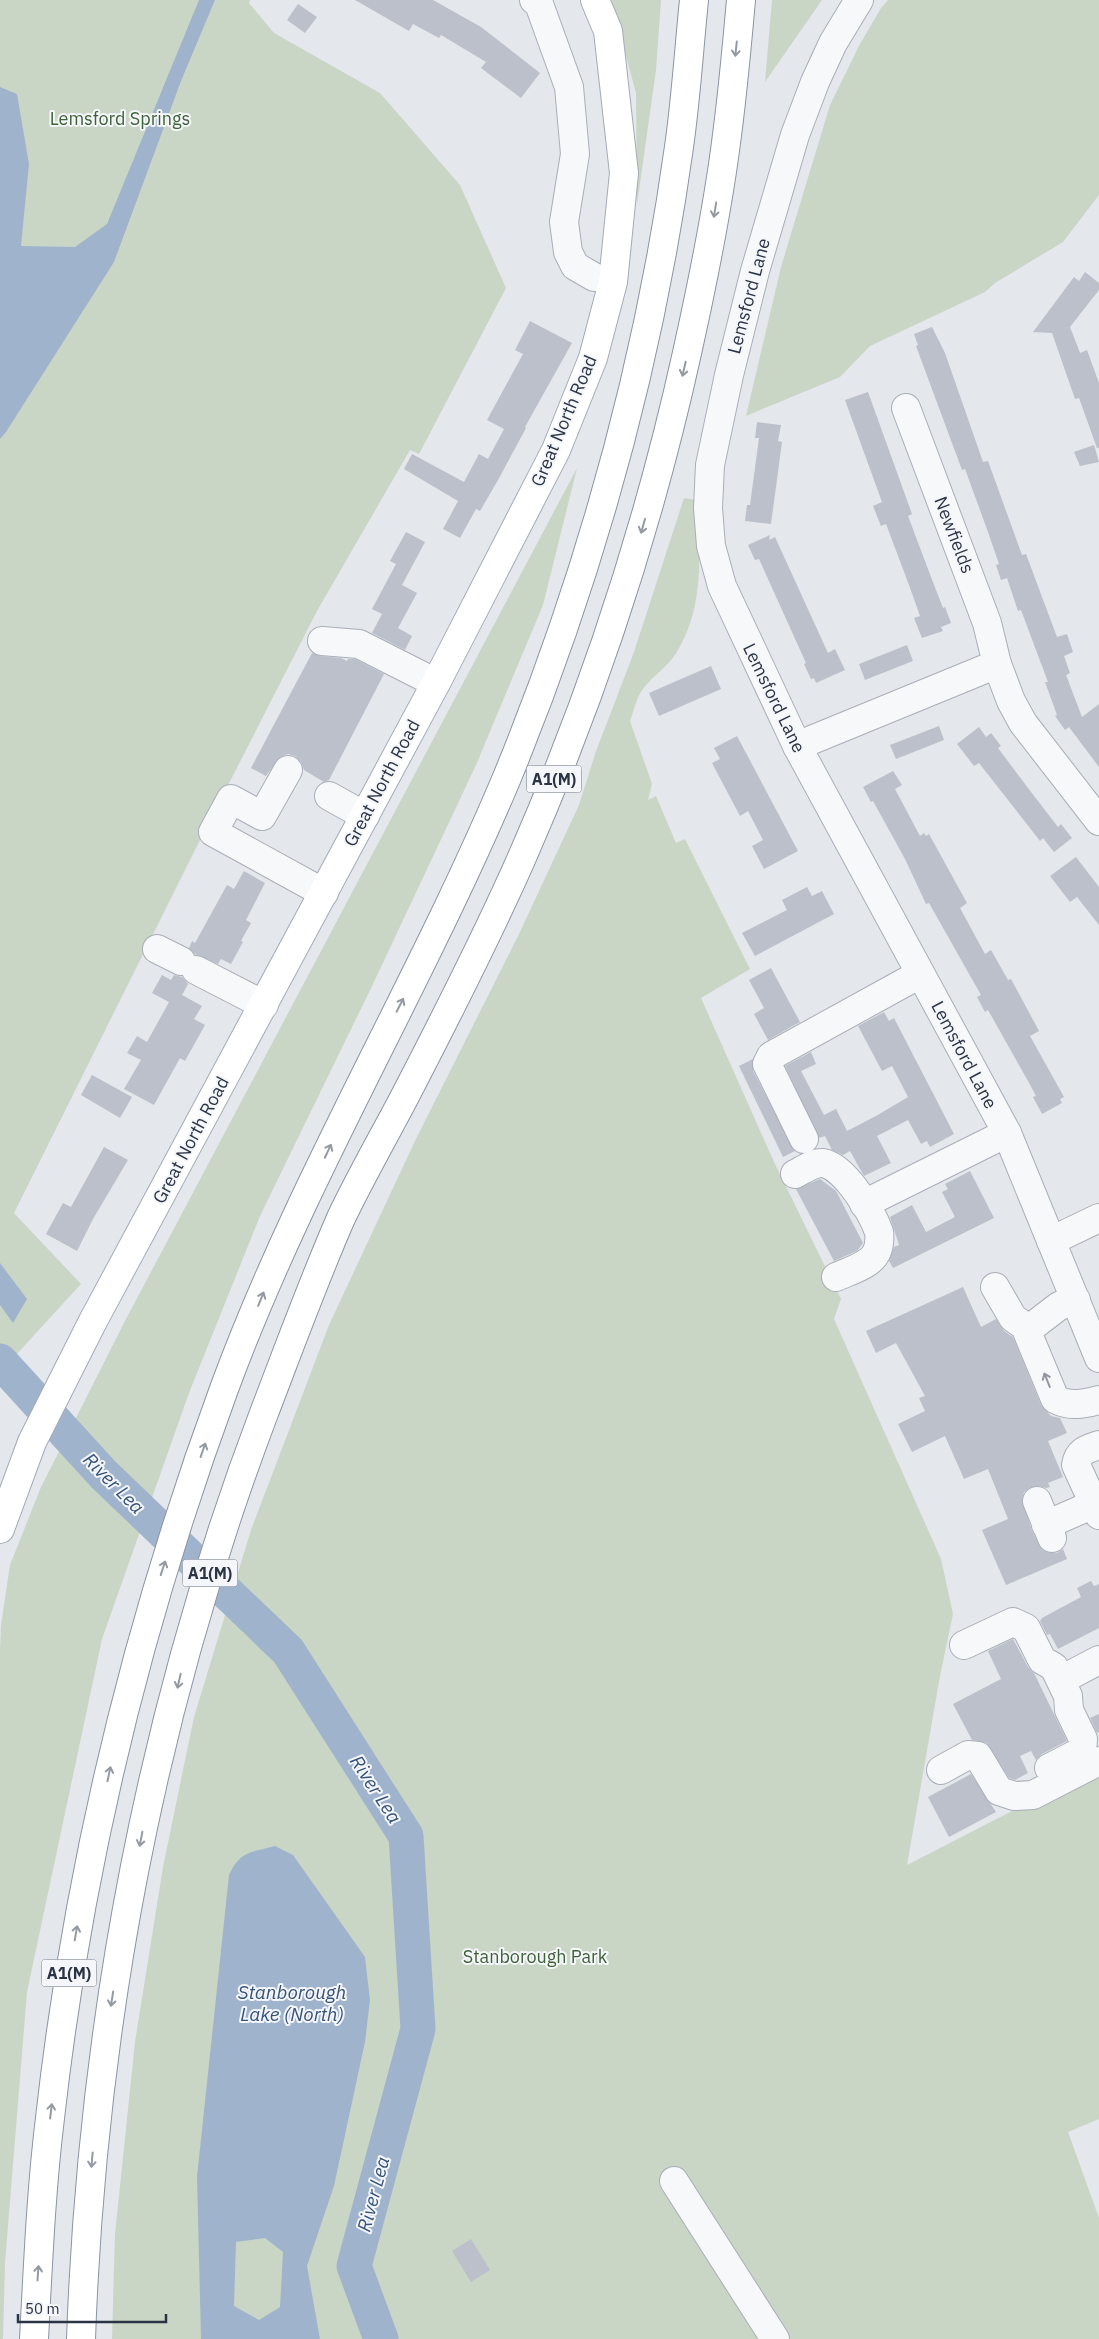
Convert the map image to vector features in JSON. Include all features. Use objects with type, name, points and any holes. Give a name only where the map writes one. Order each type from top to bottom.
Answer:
[{"type":"main road","name":"Great North Road","points":[[0,1529],[32,1442],[93,1321],[436,683],[556,450],[593,358],[613,282],[624,174],[608,31],[595,0]]},
{"type":"main road","name":"A1(M)","points":[[34,2339],[49,2120],[70,1966],[84,1884],[120,1723],[148,1615],[186,1496],[225,1386],[276,1260],[344,1115],[468,866],[514,758],[574,599],[610,474],[652,302],[680,145],[694,0]]},
{"type":"main road","name":"A1(M)","points":[[81,2339],[84,2256],[96,2116],[119,1955],[144,1824],[191,1634],[229,1513],[262,1418],[342,1217],[415,1077],[522,857],[590,688],[618,609],[670,429],[705,275],[727,138],[741,0]]},
{"type":"street","points":[[534,0],[539,4],[570,87],[575,154],[564,222],[568,252],[575,266],[594,277]]},
{"type":"street","name":"Lemsford Lane","points":[[859,0],[833,43],[815,82],[795,135],[755,271],[727,384],[710,465],[708,508],[711,546],[722,586],[797,746],[1007,1133],[1099,1358]]},
{"type":"street","name":"Newfields","points":[[906,408],[987,623],[997,664],[1011,702],[1023,723],[1099,821]]},
{"type":"street","points":[[322,641],[359,644],[436,683]]},
{"type":"street","points":[[797,746],[997,664]]},
{"type":"street","points":[[288,770],[262,816],[231,799],[213,832],[324,893]]},
{"type":"street","points":[[329,796],[365,816]]},
{"type":"street","points":[[157,949],[264,1005]]},
{"type":"street","points":[[804,1139],[767,1064],[771,1056],[920,974]]},
{"type":"street","points":[[864,1204],[1007,1133]]},
{"type":"street","points":[[795,1174],[818,1162],[826,1164],[843,1174],[864,1204],[880,1234],[878,1251],[872,1260],[836,1277]]},
{"type":"street","points":[[1051,1241],[1099,1218]]},
{"type":"street","points":[[995,1287],[1013,1318],[1029,1329]]},
{"type":"street","points":[[1076,1300],[1060,1306],[1029,1329],[1028,1334],[1055,1399],[1062,1403],[1083,1404],[1099,1400]]},
{"type":"street","points":[[1045,1522],[1097,1510],[1076,1465],[1077,1458],[1082,1451],[1099,1445]]},
{"type":"street","points":[[964,1645],[1013,1622],[1026,1628],[1042,1660],[1054,1667],[1068,1696],[1069,1710],[1083,1739],[1082,1751],[1049,1768]]},
{"type":"street","points":[[1061,1680],[1099,1660]]},
{"type":"street","points":[[941,1770],[968,1755],[978,1756],[999,1791],[1014,1796],[1034,1795],[1099,1761]]},
{"type":"street","points":[[674,2181],[775,2339]]},
{"type":"green space","name":"Lemsford Springs","points":[[0,0],[250,0],[249,3],[274,33],[380,93],[460,185],[506,288],[419,454],[410,450],[317,611],[199,842],[14,1213],[81,1284],[5,1367],[0,1362]]},
{"type":"green space","points":[[611,0],[661,0],[656,70],[637,205],[636,93]]},
{"type":"green space","points":[[772,0],[822,0],[765,82]]},
{"type":"green space","points":[[888,0],[1099,0],[1099,195],[1063,242],[995,283],[985,292],[870,346],[840,377],[746,416],[781,267],[830,105],[860,44],[881,8]]},
{"type":"green space","points":[[577,468],[543,605],[476,765],[373,984],[260,1216],[189,1393],[102,1639],[27,1992],[5,2263],[3,2339],[0,2339],[0,1651],[1,1625],[10,1565],[41,1487],[126,1319]]},
{"type":"green space","name":"Stanborough Park","points":[[684,498],[696,500],[699,561],[695,603],[683,641],[672,659],[641,693],[630,721],[652,784],[648,800],[656,796],[676,843],[685,839],[750,969],[701,998],[774,1162],[841,1299],[834,1319],[941,1559],[953,1614],[940,1676],[907,1865],[1092,1770],[1099,1777],[1099,2119],[1068,2132],[1099,2218],[1099,2339],[112,2339],[115,2234],[135,2042],[163,1867],[194,1717],[251,1530],[329,1325],[415,1141],[519,934],[579,805],[595,754],[634,652]]},
{"type":"water","points":[[199,0],[215,0],[181,81],[114,262],[0,439],[0,87],[17,94],[29,164],[21,246],[75,247],[107,224]]},
{"type":"water","points":[[0,1263],[27,1299],[13,1323],[0,1305]]},
{"type":"water","name":"Stanborough Lake (North)","points":[[275,1846],[293,1855],[365,1957],[370,2000],[365,2042],[334,2186],[307,2266],[320,2339],[201,2339],[197,2177],[229,1875],[242,1857]],"holes":[[[265,2238],[283,2252],[280,2307],[259,2320],[234,2306],[236,2242]]]},
{"type":"building","points":[[355,0],[433,0],[481,27],[540,73],[521,98],[481,68],[486,62],[441,35],[439,38],[413,24],[409,31]]},
{"type":"building","points":[[298,4],[317,17],[305,33],[287,20]]},
{"type":"building","points":[[1085,272],[1099,283],[1099,290],[1070,327],[1080,353],[1087,350],[1099,383],[1099,448],[1097,448],[1079,398],[1075,399],[1052,333],[1033,332],[1074,277],[1079,281]]},
{"type":"building","points":[[530,321],[572,343],[498,480],[480,511],[476,509],[460,538],[443,529],[458,501],[404,469],[412,454],[464,482],[479,454],[488,459],[504,429],[487,420],[523,354],[515,350]]},
{"type":"building","points":[[932,327],[945,353],[983,462],[988,461],[1022,555],[1026,554],[1057,637],[1067,634],[1073,652],[1064,656],[1070,673],[1066,675],[1082,717],[1099,704],[1099,767],[1069,727],[1065,730],[1055,716],[1057,715],[1045,682],[1048,682],[1021,610],[1018,611],[1007,578],[1001,580],[996,565],[999,564],[988,532],[965,469],[962,470],[916,346],[918,345],[914,334]]},
{"type":"building","points":[[868,392],[912,514],[908,516],[943,608],[945,607],[951,623],[941,627],[943,631],[922,638],[914,618],[920,616],[909,585],[886,524],[881,526],[873,506],[882,502],[845,400]]},
{"type":"building","points":[[757,422],[781,425],[778,441],[782,442],[771,524],[745,521],[747,505],[750,505],[759,438],[755,438]]},
{"type":"building","points":[[1094,445],[1099,462],[1080,466],[1074,452]]},
{"type":"building","points":[[406,532],[425,542],[402,585],[417,593],[398,628],[412,636],[405,650],[372,633],[382,614],[372,609],[396,564],[390,561]]},
{"type":"building","points":[[770,535],[769,540],[775,537],[828,653],[835,649],[845,670],[816,683],[814,678],[811,679],[804,664],[806,663],[759,559],[755,560],[748,545]]},
{"type":"building","points":[[907,645],[913,661],[865,680],[859,664]]},
{"type":"building","points":[[312,653],[320,656],[341,658],[347,661],[348,659],[355,659],[384,674],[329,780],[324,782],[304,770],[301,762],[295,756],[288,754],[280,757],[266,776],[251,768]]},
{"type":"building","points":[[711,666],[721,689],[659,716],[649,693]]},
{"type":"building","points":[[939,726],[944,740],[896,759],[890,745]]},
{"type":"building","points":[[979,727],[986,737],[991,733],[1001,746],[998,748],[1058,827],[1061,824],[1072,838],[1054,852],[1043,838],[1040,841],[979,763],[974,766],[957,744]]},
{"type":"building","points":[[737,736],[798,851],[764,869],[752,846],[763,840],[748,811],[740,816],[712,763],[720,759],[714,748]]},
{"type":"building","points":[[893,771],[902,785],[895,789],[920,836],[924,833],[926,836],[929,834],[967,903],[960,908],[985,954],[991,950],[1008,980],[1011,979],[1039,1031],[1030,1036],[1064,1097],[1060,1099],[1062,1103],[1042,1114],[1033,1097],[1036,1096],[1028,1081],[988,1010],[985,1012],[977,997],[981,995],[929,903],[926,904],[905,859],[873,801],[871,802],[863,787]]},
{"type":"building","points":[[1076,857],[1099,887],[1099,925],[1077,897],[1070,902],[1050,876]]},
{"type":"building","points":[[244,871],[265,883],[246,920],[251,923],[231,964],[221,959],[218,964],[195,954],[189,948],[192,941],[195,943],[227,885],[234,889]]},
{"type":"building","points":[[807,887],[812,896],[822,891],[834,914],[755,956],[742,933],[787,910],[782,900]]},
{"type":"building","points":[[771,968],[800,1022],[768,1040],[754,1014],[764,1008],[749,980]]},
{"type":"building","points":[[162,975],[171,980],[174,975],[182,977],[188,984],[182,995],[202,1006],[194,1019],[205,1025],[185,1061],[180,1058],[154,1105],[124,1089],[141,1060],[127,1053],[137,1036],[147,1042],[169,1002],[152,993]]},
{"type":"building","points":[[884,1012],[889,1021],[894,1018],[954,1134],[930,1147],[927,1141],[921,1144],[908,1120],[877,1136],[891,1163],[864,1176],[850,1151],[843,1155],[832,1150],[825,1136],[819,1138],[785,1066],[811,1052],[816,1064],[801,1071],[824,1115],[836,1109],[847,1131],[876,1116],[908,1097],[892,1066],[882,1071],[858,1026]]},
{"type":"building","points":[[753,1059],[753,1071],[795,1151],[783,1157],[739,1066]]},
{"type":"building","points":[[92,1075],[132,1097],[120,1118],[81,1095]]},
{"type":"building","points":[[104,1147],[128,1160],[93,1219],[77,1251],[46,1234],[63,1203],[71,1207]]},
{"type":"building","points":[[970,1171],[994,1218],[893,1268],[889,1261],[894,1247],[899,1245],[890,1217],[912,1205],[926,1232],[955,1217],[942,1192],[948,1189],[945,1184]]},
{"type":"building","points":[[820,1179],[836,1191],[863,1243],[857,1251],[834,1261],[796,1189]]},
{"type":"building","points":[[963,1287],[981,1327],[996,1319],[1004,1331],[1013,1337],[1041,1405],[1051,1416],[1060,1418],[1067,1433],[1048,1441],[1063,1477],[1048,1483],[1050,1487],[1031,1487],[1024,1492],[1022,1499],[1032,1531],[1042,1550],[1057,1553],[1063,1549],[1067,1559],[1006,1585],[982,1530],[1008,1519],[988,1469],[964,1479],[945,1436],[912,1452],[898,1424],[925,1411],[919,1398],[925,1396],[896,1343],[876,1353],[866,1331]]},
{"type":"building","points":[[1091,1581],[1094,1586],[1099,1584],[1099,1628],[1058,1649],[1050,1634],[1047,1635],[1040,1621],[1042,1618],[1081,1597],[1077,1588]]},
{"type":"building","points":[[1013,1639],[1028,1667],[1034,1673],[1067,1741],[1042,1754],[1036,1760],[1031,1751],[1020,1756],[1028,1773],[1015,1780],[1009,1778],[987,1743],[972,1740],[953,1704],[1001,1679],[988,1651]]},
{"type":"building","points":[[1099,1714],[1099,1732],[1097,1733],[1090,1718]]},
{"type":"building","points":[[971,1774],[996,1812],[949,1837],[928,1797]]},
{"type":"building","points":[[471,2239],[490,2270],[471,2282],[452,2251]]},
{"type":"waterway","name":"River Lea","points":[[0,1361],[104,1475],[288,1651],[406,1836],[418,2029],[354,2266],[381,2339]]}]
